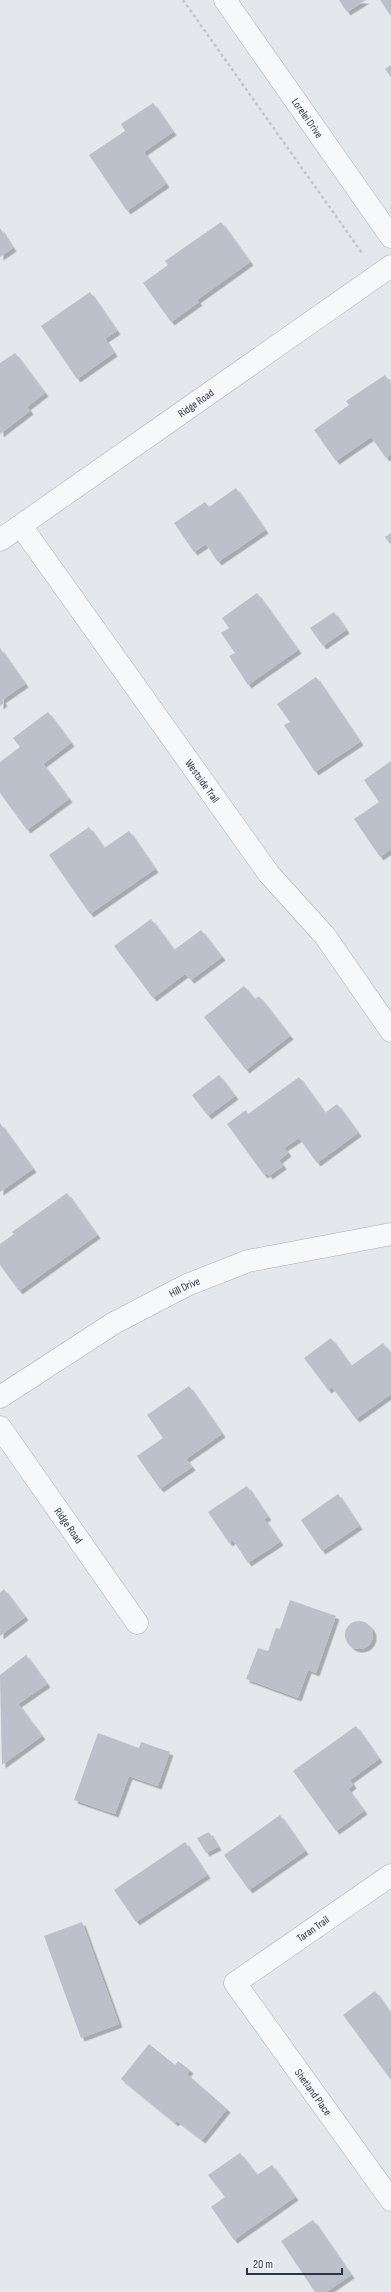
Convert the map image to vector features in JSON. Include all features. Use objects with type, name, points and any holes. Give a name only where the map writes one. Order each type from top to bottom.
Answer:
[{"type":"street","name":"Lorelei Drive","points":[[225,0],[391,236]]},
{"type":"street","name":"Ridge Road","points":[[0,540],[391,266]]},
{"type":"street","name":"Westside Trail","points":[[21,526],[269,874],[325,936],[391,1031]]},
{"type":"street","name":"Hill Drive","points":[[0,1397],[114,1323],[187,1285],[248,1261],[391,1234]]},
{"type":"street","name":"Ridge Road","points":[[0,1427],[137,1624]]},
{"type":"street","name":"Taran Trail","points":[[235,1983],[391,1875]]},
{"type":"street","name":"Shetland Place","points":[[235,1983],[391,2200]]},
{"type":"path","points":[[183,0],[366,259]]},
{"type":"building","points":[[339,0],[366,0],[347,12]]},
{"type":"building","points":[[380,0],[391,0],[391,16]]},
{"type":"building","points":[[391,65],[391,77],[385,69]]},
{"type":"building","points":[[153,103],[173,132],[144,152],[166,184],[127,211],[89,155],[125,131],[121,124]]},
{"type":"building","points":[[221,222],[250,262],[197,300],[199,302],[171,322],[143,283],[168,265],[165,261]]},
{"type":"building","points":[[0,228],[13,248],[0,257]]},
{"type":"building","points":[[90,292],[117,331],[105,339],[114,353],[77,379],[41,326]]},
{"type":"building","points":[[15,353],[45,393],[27,407],[30,411],[0,434],[0,363]]},
{"type":"building","points":[[385,375],[391,384],[391,454],[386,458],[371,437],[336,461],[314,430],[349,405],[346,401]]},
{"type":"building","points":[[236,488],[265,530],[218,562],[206,544],[194,552],[174,523],[205,502],[209,507]]},
{"type":"building","points":[[391,533],[391,545],[385,537]]},
{"type":"building","points":[[257,593],[298,650],[248,685],[229,656],[235,653],[221,633],[229,628],[222,618]]},
{"type":"building","points":[[334,612],[346,630],[323,646],[310,628]]},
{"type":"building","points":[[0,648],[25,684],[2,700],[4,703],[0,706]]},
{"type":"building","points":[[316,677],[360,742],[315,772],[284,725],[290,722],[277,704]]},
{"type":"building","points":[[48,712],[71,743],[43,764],[69,799],[27,830],[0,793],[0,762],[20,747],[13,738]]},
{"type":"building","points":[[391,761],[391,849],[380,857],[354,819],[379,802],[364,780]]},
{"type":"building","points":[[89,827],[104,848],[129,831],[155,869],[90,914],[49,855]]},
{"type":"building","points":[[151,919],[174,950],[201,930],[222,957],[191,980],[185,974],[153,998],[114,946]]},
{"type":"building","points":[[244,986],[255,999],[259,996],[290,1036],[246,1070],[204,1017]]},
{"type":"building","points":[[219,1075],[235,1096],[208,1116],[192,1095]]},
{"type":"building","points":[[299,1077],[325,1113],[337,1104],[358,1133],[317,1163],[299,1138],[284,1148],[288,1153],[279,1160],[283,1166],[269,1176],[267,1173],[264,1175],[227,1124],[246,1110],[248,1114]]},
{"type":"building","points":[[0,1123],[33,1169],[0,1192]]},
{"type":"building","points":[[67,1193],[97,1235],[19,1291],[0,1265],[0,1244],[14,1234],[12,1232]]},
{"type":"building","points":[[331,1338],[351,1366],[383,1343],[391,1354],[391,1394],[356,1419],[332,1387],[328,1390],[304,1358]]},
{"type":"building","points":[[189,1386],[222,1434],[186,1459],[192,1467],[160,1489],[137,1456],[163,1438],[147,1415]]},
{"type":"building","points":[[247,1486],[268,1517],[264,1519],[280,1542],[248,1563],[233,1540],[229,1543],[208,1512]]},
{"type":"building","points":[[338,1494],[359,1526],[322,1551],[301,1520]]},
{"type":"building","points":[[4,1589],[25,1617],[0,1636],[0,1593]]},
{"type":"building","points":[[290,1600],[336,1616],[316,1673],[308,1670],[298,1698],[246,1679],[258,1648],[268,1651],[276,1628],[280,1629]]},
{"type":"building","points":[[359,1621],[369,1625],[373,1635],[369,1645],[359,1649],[349,1645],[345,1635],[349,1625]]},
{"type":"building","points":[[26,1655],[47,1684],[18,1704],[42,1736],[2,1765],[0,1675]]},
{"type":"building","points":[[356,1726],[379,1759],[350,1780],[353,1785],[348,1789],[364,1811],[336,1831],[293,1771]]},
{"type":"building","points":[[98,1733],[139,1748],[141,1742],[170,1752],[158,1786],[129,1776],[115,1814],[74,1800]]},
{"type":"building","points":[[280,1815],[305,1851],[249,1890],[224,1855]]},
{"type":"building","points":[[209,1832],[218,1847],[206,1853],[197,1838]]},
{"type":"building","points":[[185,1842],[207,1875],[136,1922],[114,1890]]},
{"type":"building","points":[[82,1922],[119,2024],[81,2038],[44,1936]]},
{"type":"building","points":[[375,1991],[391,2014],[391,2080],[343,2015]]},
{"type":"building","points":[[149,2044],[175,2065],[178,2061],[190,2070],[187,2074],[227,2109],[202,2140],[177,2121],[175,2123],[121,2079]]},
{"type":"building","points":[[240,2153],[257,2175],[272,2165],[295,2197],[234,2240],[211,2207],[225,2197],[208,2175]]},
{"type":"building","points":[[313,2220],[351,2275],[326,2292],[315,2292],[281,2241]]}]
